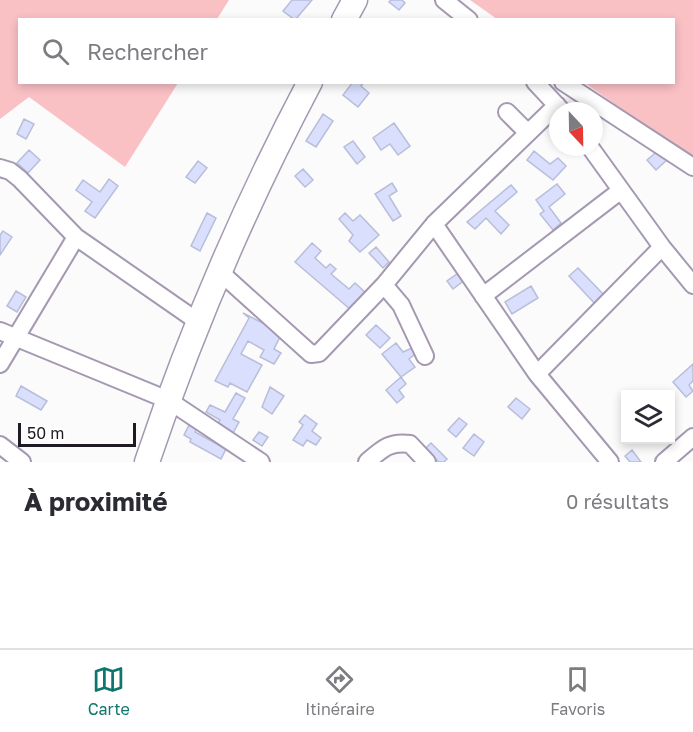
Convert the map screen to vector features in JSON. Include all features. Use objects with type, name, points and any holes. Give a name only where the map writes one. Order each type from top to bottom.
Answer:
[{"type":"highway","points":[[345,18],[356,0]]},
{"type":"highway","points":[[147,462],[197,321],[280,139],[309,84]]},
{"type":"street","points":[[444,0],[466,18]]},
{"type":"street","points":[[537,84],[553,102]]},
{"type":"street","points":[[566,84],[693,167]]},
{"type":"street","points":[[507,112],[528,134]]},
{"type":"street","points":[[220,272],[311,354],[326,349],[384,285],[434,224],[549,116]]},
{"type":"street","points":[[596,156],[662,247],[693,285]]},
{"type":"street","points":[[0,168],[15,175],[76,237],[197,321]]},
{"type":"street","points":[[483,296],[620,191]]},
{"type":"street","points":[[434,224],[537,374],[610,462]]},
{"type":"street","points":[[0,364],[76,237]]},
{"type":"street","points":[[537,374],[662,247]]},
{"type":"street","points":[[384,285],[402,305],[425,356]]},
{"type":"street","points":[[0,331],[168,400],[261,462]]},
{"type":"street","points":[[664,462],[693,437]]},
{"type":"street","points":[[367,462],[387,445],[397,442],[410,444],[427,462]]},
{"type":"street","points":[[0,445],[22,462]]},
{"type":"shaded area","points":[[0,0],[229,0],[218,18],[18,18],[18,84],[177,84],[125,167],[29,97],[0,119]]},
{"type":"shaded area","points":[[470,0],[693,0],[693,160],[586,84],[675,84],[675,18],[496,18]]},
{"type":"building","points":[[292,0],[312,0],[297,18],[292,18],[283,11]]},
{"type":"building","points":[[402,0],[405,3],[399,10],[389,2]]},
{"type":"building","points":[[351,84],[362,84],[361,86],[369,93],[358,107],[343,95]]},
{"type":"building","points":[[323,114],[333,121],[316,147],[306,141]]},
{"type":"building","points":[[24,119],[34,124],[26,139],[17,134]]},
{"type":"building","points":[[394,123],[410,146],[398,155],[390,144],[381,150],[373,138]]},
{"type":"building","points":[[353,141],[365,157],[357,164],[344,147]]},
{"type":"building","points":[[660,149],[668,159],[656,170],[647,160]]},
{"type":"building","points":[[29,150],[40,160],[28,173],[17,163]]},
{"type":"building","points":[[534,151],[550,164],[558,158],[566,166],[553,180],[527,160]]},
{"type":"building","points":[[198,161],[207,168],[195,183],[186,177]]},
{"type":"building","points":[[303,169],[313,180],[305,187],[295,176]]},
{"type":"building","points":[[109,179],[118,186],[95,218],[85,211],[92,202],[76,190],[83,180],[100,192]]},
{"type":"building","points":[[392,183],[397,191],[389,196],[401,216],[393,221],[375,194]]},
{"type":"building","points":[[557,184],[565,194],[549,207],[561,223],[553,230],[540,214],[544,211],[536,200]]},
{"type":"building","points":[[511,185],[517,192],[495,211],[509,225],[501,234],[486,218],[475,229],[467,222]]},
{"type":"building","points":[[207,213],[216,218],[200,251],[191,246]]},
{"type":"building","points":[[345,213],[353,221],[360,215],[379,235],[360,252],[349,241],[353,235],[339,219]]},
{"type":"building","points":[[3,231],[12,237],[0,255],[0,235]]},
{"type":"building","points":[[312,243],[321,251],[315,258],[326,268],[330,264],[336,269],[331,274],[349,289],[355,283],[366,293],[351,310],[295,262]]},
{"type":"building","points":[[376,247],[389,262],[383,268],[369,253]]},
{"type":"building","points":[[578,268],[606,297],[597,306],[569,276]]},
{"type":"building","points":[[461,271],[466,279],[453,289],[447,281]]},
{"type":"building","points":[[531,286],[538,298],[512,314],[505,302]]},
{"type":"building","points":[[16,291],[26,297],[17,312],[7,306]]},
{"type":"building","points":[[243,313],[282,333],[274,349],[281,353],[274,364],[260,357],[264,350],[248,341],[241,354],[262,365],[247,392],[230,383],[228,387],[215,381],[249,318]]},
{"type":"building","points":[[376,325],[390,338],[380,348],[366,335]]},
{"type":"building","points":[[396,343],[403,352],[412,348],[415,354],[409,359],[415,367],[401,377],[382,354]]},
{"type":"building","points":[[693,364],[693,381],[689,385],[693,391],[686,397],[673,382]]},
{"type":"building","points":[[401,377],[406,384],[399,390],[404,397],[397,403],[386,390]]},
{"type":"building","points":[[21,386],[47,401],[41,410],[16,396]]},
{"type":"building","points":[[270,387],[284,396],[272,414],[262,407]]},
{"type":"building","points":[[236,393],[245,398],[233,419],[239,422],[233,433],[218,424],[220,420],[206,412],[210,405],[225,412]]},
{"type":"building","points":[[516,398],[530,409],[522,419],[508,407]]},
{"type":"building","points":[[305,415],[317,424],[312,431],[321,438],[316,445],[307,440],[303,446],[293,440],[303,425],[299,422]]},
{"type":"building","points":[[459,418],[467,424],[456,437],[448,430]]},
{"type":"building","points":[[189,425],[197,429],[195,432],[226,449],[221,459],[190,442],[191,439],[184,435]]},
{"type":"building","points":[[259,432],[268,437],[262,446],[253,440]]},
{"type":"building","points":[[474,434],[484,442],[474,456],[463,448]]},
{"type":"building","points":[[431,443],[447,459],[444,462],[439,462],[425,449]]},
{"type":"building","points":[[632,450],[641,462],[630,462],[625,456]]}]
